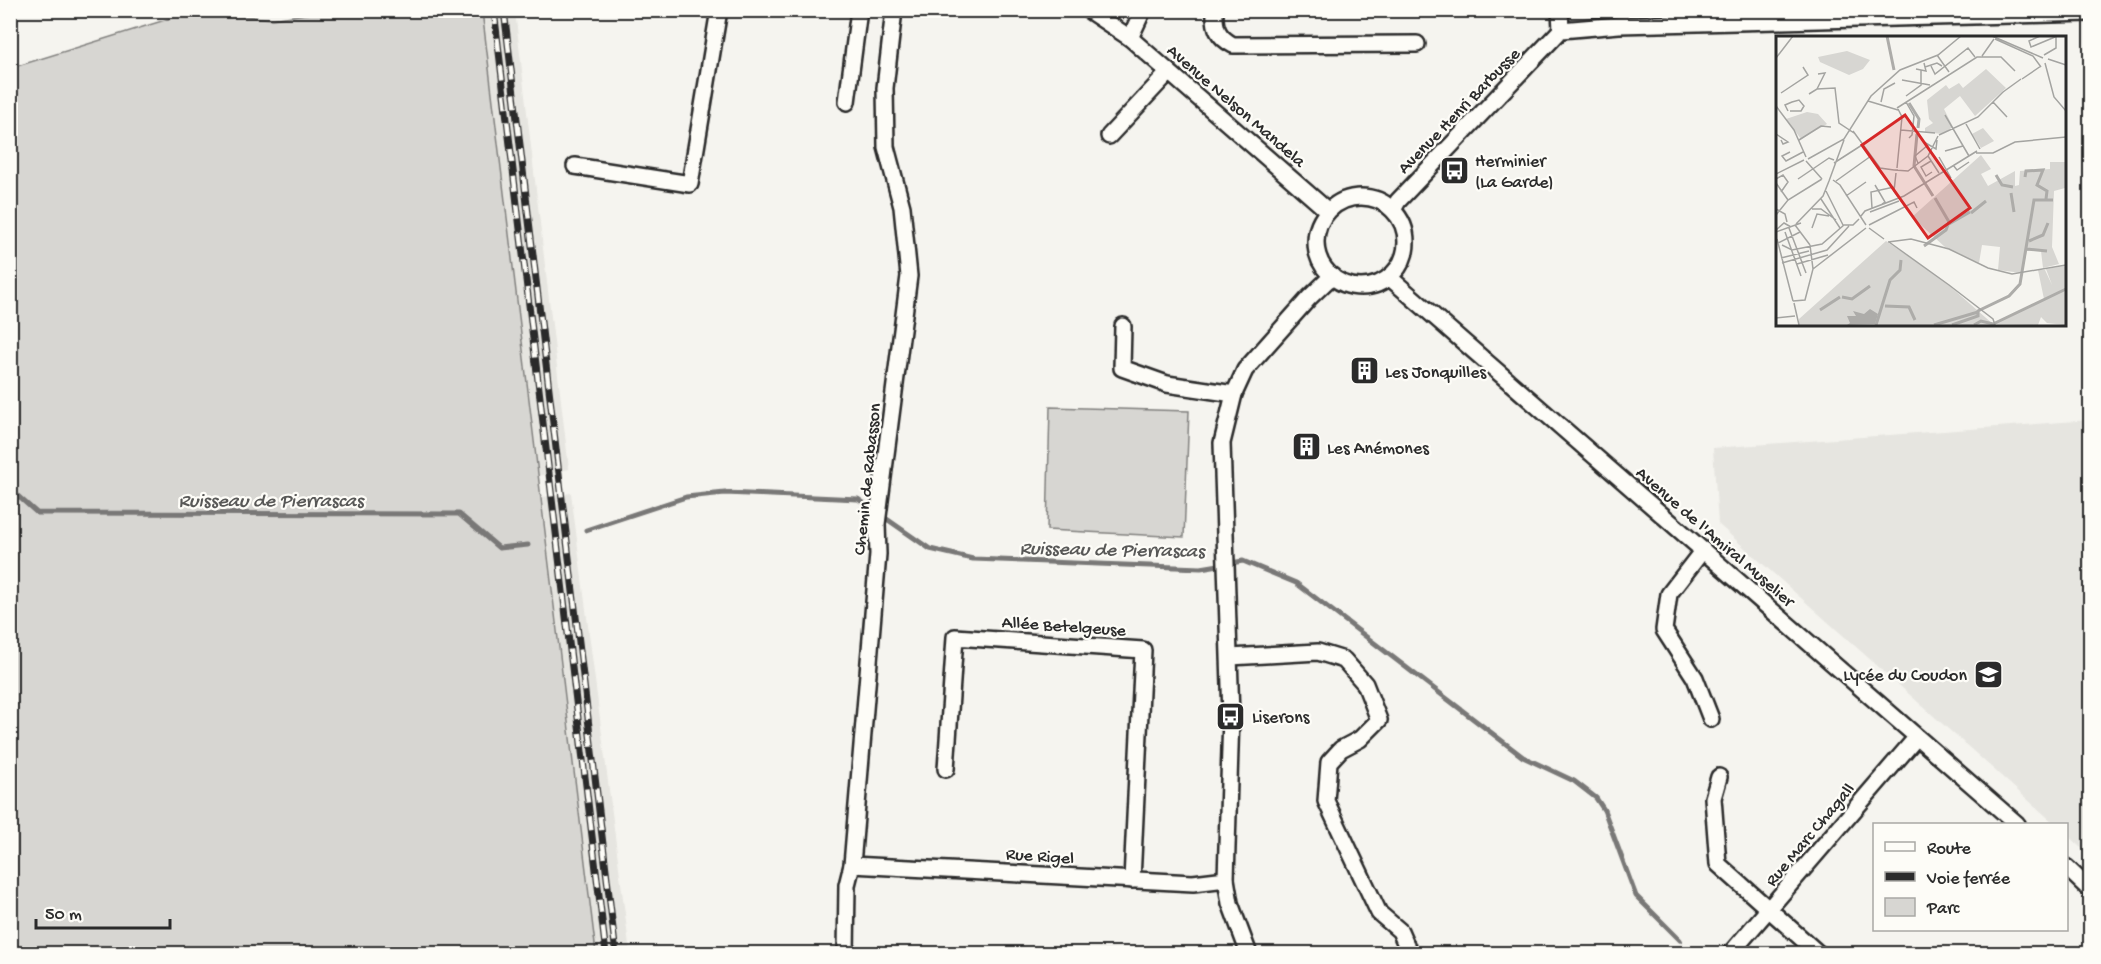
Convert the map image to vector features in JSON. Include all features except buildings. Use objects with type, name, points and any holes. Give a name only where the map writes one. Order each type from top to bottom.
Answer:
[{"type":"street","points":[[575,166],[690,184],[719,10]]},
{"type":"street","points":[[847,102],[859,10]]},
{"type":"street","name":"Chemin de Rabasson","points":[[846,954],[847,885],[852,864],[881,496],[909,276],[902,207],[886,147],[885,88],[894,10]]},
{"type":"street","name":"Avenue Nelson Mandela","points":[[1088,10],[1130,38],[1329,211]]},
{"type":"street","points":[[1130,38],[1143,10]]},
{"type":"street","points":[[1215,10],[1214,22],[1218,33],[1223,40],[1233,45],[1417,44]]},
{"type":"street","points":[[1560,10],[1561,30],[1835,14],[2089,12]]},
{"type":"street","name":"Avenue Henri Barbusse","points":[[1393,210],[1398,201],[1561,30]]},
{"type":"street","points":[[1109,135],[1169,72]]},
{"type":"street","points":[[1359,197],[1383,202],[1393,210],[1400,219],[1406,244],[1404,257],[1389,278],[1378,284],[1354,287],[1332,276],[1323,265],[1317,252],[1316,237],[1329,211],[1348,199],[1359,197]]},
{"type":"street","points":[[1249,954],[1230,903],[1226,879],[1231,716],[1222,443],[1234,394],[1245,370],[1332,276]]},
{"type":"street","name":"Avenue de l'Amiral Muselier","points":[[1389,278],[2015,823]]},
{"type":"street","points":[[1123,326],[1122,368],[1167,384],[1234,394]]},
{"type":"street","points":[[1702,550],[1669,594],[1664,630],[1695,678],[1711,719]]},
{"type":"street","name":"Allée Betelgeuse","points":[[946,769],[955,637],[1143,650],[1132,880]]},
{"type":"street","points":[[1230,657],[1317,652],[1344,660],[1365,684],[1379,720],[1360,739],[1341,749],[1329,762],[1326,801],[1379,913],[1400,931],[1410,954]]},
{"type":"street","name":"Rue Marc Chagall","points":[[1730,954],[1916,738]]},
{"type":"street","points":[[1719,777],[1713,798],[1718,864],[1819,954]]},
{"type":"street","name":"Rue Rigel","points":[[852,864],[1193,883],[1226,879]]},
{"type":"street","points":[[2068,867],[2091,883]]},
{"type":"street","points":[[2068,867],[2091,890]]},
{"type":"shaded area","points":[[482,11],[515,11],[569,469],[539,476]]},
{"type":"shaded area","name":"Lycée du Coudon","points":[[2090,420],[2090,856],[2068,836],[2068,823],[2054,823],[1718,524],[1713,448]]},
{"type":"shaded area","points":[[571,493],[630,953],[596,953],[542,497]]},
{"type":"green space","points":[[332,10],[482,11],[596,953],[11,953],[11,68],[194,11],[272,19]]},
{"type":"green space","points":[[1050,407],[1189,411],[1184,537],[1047,530]]},
{"type":"waterway","name":"Ruisseau de Pierrascas","points":[[10,489],[37,513],[459,514],[499,548],[528,545]]},
{"type":"waterway","name":"Ruisseau de Pierrascas","points":[[586,530],[686,497],[725,493],[858,499],[930,549],[973,559],[1201,568],[1243,561],[1296,583],[1523,757],[1574,781],[1596,798],[1604,810],[1636,896],[1680,940]]},
{"type":"railway","points":[[494,10],[606,954]]},
{"type":"railway","points":[[504,10],[616,954]]},
{"type":"place","name":"Herminier (La Garde)","points":[[1454,170]]},
{"type":"place","name":"Les Jonquilles","points":[[1364,371]]},
{"type":"place","name":"Les Anémones","points":[[1306,447]]},
{"type":"place","name":"Lycée du Coudon","points":[[1988,674]]},
{"type":"place","name":"Liserons","points":[[1231,716]]}]
